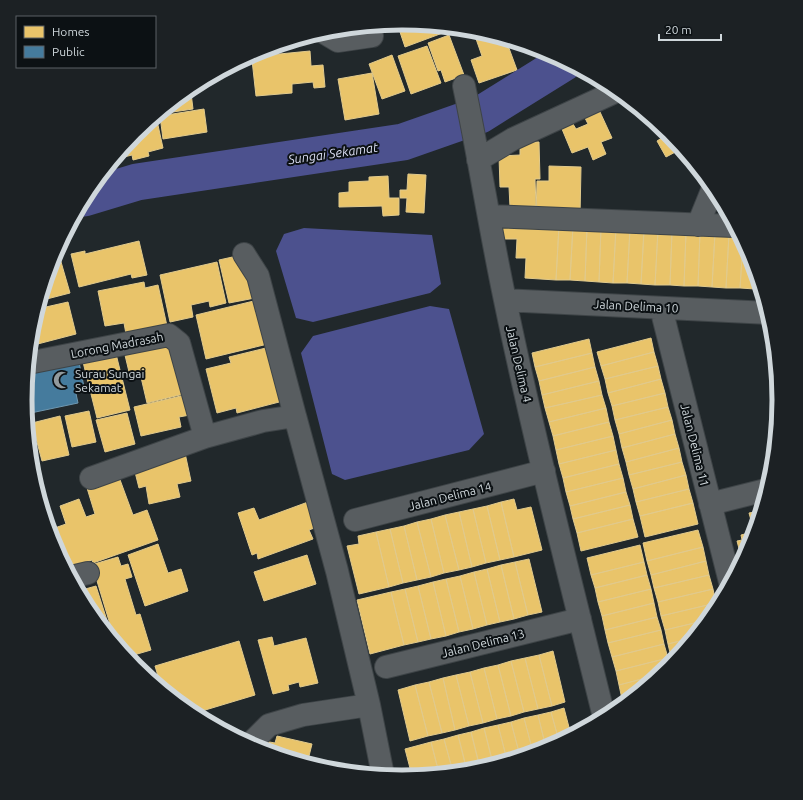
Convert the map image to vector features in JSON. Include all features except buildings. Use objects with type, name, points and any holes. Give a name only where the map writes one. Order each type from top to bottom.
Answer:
[{"type":"street","points":[[331,37],[338,41],[372,36]]},
{"type":"street","name":"Jalan Delima 4","points":[[464,86],[475,136],[478,160],[505,300],[544,472],[602,711]]},
{"type":"street","points":[[478,160],[513,139],[610,94]]},
{"type":"street","points":[[698,225],[710,196]]},
{"type":"street","points":[[489,216],[728,226]]},
{"type":"street","points":[[244,254],[258,276],[337,571],[382,769]]},
{"type":"street","name":"Jalan Delima 10","points":[[505,300],[761,313]]},
{"type":"street","name":"Jalan Delima 11","points":[[661,308],[728,574]]},
{"type":"street","name":"Lorong Madrasah","points":[[34,362],[169,335],[179,343],[205,437]]},
{"type":"street","points":[[91,478],[205,437],[263,421],[295,416]]},
{"type":"street","name":"Jalan Delima 14","points":[[355,520],[544,472]]},
{"type":"street","points":[[710,504],[760,492]]},
{"type":"street","name":"Jalan Delima 13","points":[[386,667],[580,619]]},
{"type":"street","points":[[254,740],[269,725],[303,715],[368,705]]},
{"type":"water","points":[[304,228],[432,235],[441,284],[430,293],[313,322],[296,318],[276,251],[284,234]]},
{"type":"water","points":[[430,306],[449,309],[484,434],[469,450],[345,480],[332,474],[301,353],[313,336]]},
{"type":"waterway","name":"Sungai Sekamat","points":[[93,195],[137,182],[403,142],[480,115],[559,65]]},
{"type":"place","name":"Surau Sungai Sekamat","points":[[62,380]]}]
